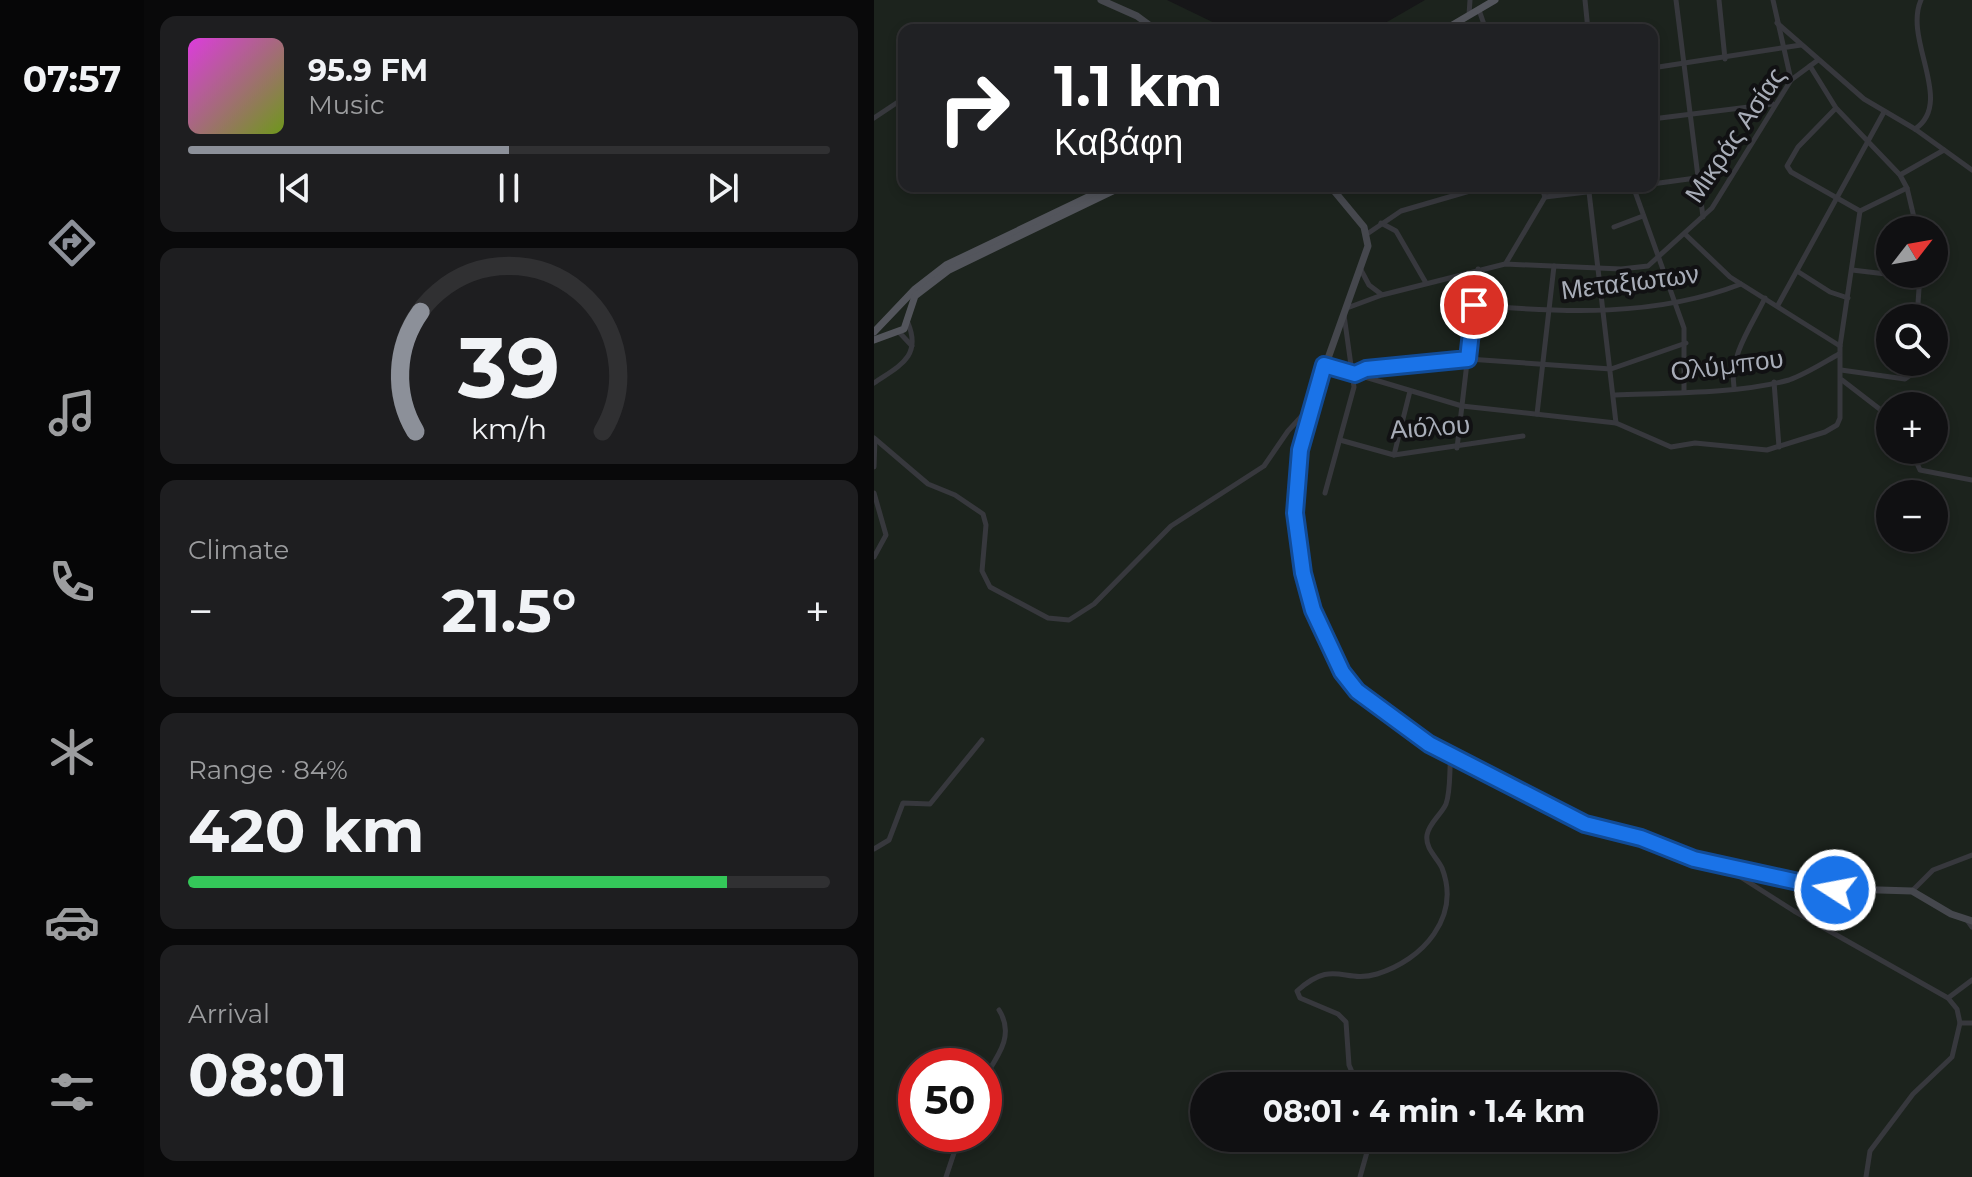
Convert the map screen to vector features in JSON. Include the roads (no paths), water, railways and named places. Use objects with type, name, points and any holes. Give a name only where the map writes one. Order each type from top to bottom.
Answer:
[{"type":"main road","points":[[1101,0],[1148,24]]},
{"type":"main road","points":[[1454,24],[1495,0]]},
{"type":"main road","points":[[874,332],[919,285],[953,260],[1098,192]]},
{"type":"main road","points":[[874,340],[896,331],[908,320],[915,296],[949,270],[1111,192]]},
{"type":"main road","points":[[1335,192],[1367,234],[1367,251],[1311,406],[1300,450],[1295,494],[1303,573],[1313,610],[1349,683],[1401,726],[1585,824],[1724,866],[1814,888],[1912,891],[1970,923]]},
{"type":"main road","points":[[895,309],[903,311],[908,320]]},
{"type":"main road","points":[[887,318],[888,326],[896,331]]},
{"type":"street","points":[[1469,15],[1470,0]]},
{"type":"street","points":[[1585,0],[1587,24]]},
{"type":"street","points":[[1676,0],[1703,218]]},
{"type":"street","points":[[1719,0],[1725,59]]},
{"type":"street","points":[[1773,0],[1791,80]]},
{"type":"street","points":[[1915,129],[1926,120],[1933,106],[1914,19],[1921,0]]},
{"type":"street","points":[[1479,9],[1484,24]]},
{"type":"street","points":[[1777,23],[1884,112],[1915,129],[1972,170]]},
{"type":"street","points":[[1658,67],[1802,45]]},
{"type":"street","name":"Μικράς Ασίας","points":[[1344,310],[1382,295],[1505,264],[1640,268],[1660,258],[1703,218],[1723,192],[1791,80],[1818,60]]},
{"type":"street","points":[[1810,66],[1836,108],[1900,175],[1907,188],[1914,216]]},
{"type":"street","points":[[874,118],[898,102]]},
{"type":"street","points":[[1658,118],[1774,104]]},
{"type":"street","points":[[1836,108],[1798,147],[1787,163],[1791,172],[1860,211]]},
{"type":"street","points":[[1778,305],[1884,112]]},
{"type":"street","points":[[1900,175],[1944,150]]},
{"type":"street","points":[[1658,183],[1696,178]]},
{"type":"street","points":[[1860,211],[1907,188]]},
{"type":"street","points":[[1367,234],[1380,223],[1428,201],[1463,192]]},
{"type":"street","points":[[1543,192],[1545,197]]},
{"type":"street","points":[[1545,197],[1589,192],[1616,423]]},
{"type":"street","points":[[1636,192],[1676,301],[1686,343],[1684,392]]},
{"type":"street","points":[[1505,264],[1545,197]]},
{"type":"street","points":[[1324,365],[1462,406],[1616,423],[1671,447],[1695,443],[1739,450],[1779,447],[1834,428],[1839,422],[1842,405],[1839,354],[1860,211]]},
{"type":"street","points":[[1614,227],[1643,216]]},
{"type":"street","points":[[1380,223],[1396,231],[1426,283]]},
{"type":"street","points":[[1685,234],[1716,266],[1840,346]]},
{"type":"street","points":[[1537,414],[1554,266]]},
{"type":"street","points":[[1457,448],[1478,269]]},
{"type":"street","points":[[1361,270],[1369,285],[1382,295]]},
{"type":"street","points":[[1852,270],[1876,272]]},
{"type":"street","points":[[1797,271],[1830,292],[1848,298]]},
{"type":"street","name":"Μεταξιωτων","points":[[1474,305],[1550,312],[1603,311],[1676,301],[1741,284]]},
{"type":"street","points":[[1734,387],[1737,357],[1765,298]]},
{"type":"street","points":[[1325,493],[1355,374],[1344,310]]},
{"type":"street","points":[[874,383],[904,362],[913,346],[908,320]]},
{"type":"street","points":[[896,331],[913,346]]},
{"type":"street","points":[[1355,374],[1366,369],[1468,359],[1611,369],[1686,343]]},
{"type":"street","name":"Ολύμπου","points":[[1615,395],[1684,392],[1774,382],[1797,377],[1839,354]]},
{"type":"street","points":[[1840,369],[1876,375]]},
{"type":"street","points":[[1886,376],[1905,379],[1909,376]]},
{"type":"street","points":[[1841,380],[1876,406]]},
{"type":"street","points":[[1774,382],[1779,447]]},
{"type":"street","points":[[1394,455],[1410,391]]},
{"type":"street","points":[[874,438],[928,484],[955,495],[983,514],[986,525],[982,571],[990,587],[1056,620],[1080,616],[1171,526],[1264,466],[1288,431],[1311,406]]},
{"type":"street","name":"Αιόλου","points":[[1340,440],[1394,455],[1523,436]]},
{"type":"street","points":[[874,438],[874,467]]},
{"type":"street","points":[[1917,464],[1920,470],[1972,480]]},
{"type":"street","points":[[874,493],[886,531],[885,540],[874,557]]},
{"type":"street","points":[[874,849],[889,840],[903,803],[930,804],[982,740]]},
{"type":"street","points":[[1352,1072],[1346,1022],[1338,1014],[1300,998],[1297,991],[1334,971],[1362,977],[1385,971],[1418,952],[1440,927],[1447,914],[1446,884],[1441,867],[1428,846],[1427,836],[1448,798],[1451,755]]},
{"type":"street","points":[[1912,891],[1933,870],[1972,855]]},
{"type":"street","points":[[1724,866],[1794,911],[1948,998],[1957,1009],[1960,1023],[1949,1063],[1913,1094],[1870,1151],[1866,1177]]},
{"type":"street","points":[[1948,998],[1972,980]]},
{"type":"street","points":[[999,1010],[1007,1025],[1006,1038],[1000,1048]]},
{"type":"street","points":[[1960,1023],[1972,1023]]},
{"type":"street","points":[[946,1177],[954,1152]]},
{"type":"street","points":[[1360,1177],[1367,1152]]}]
